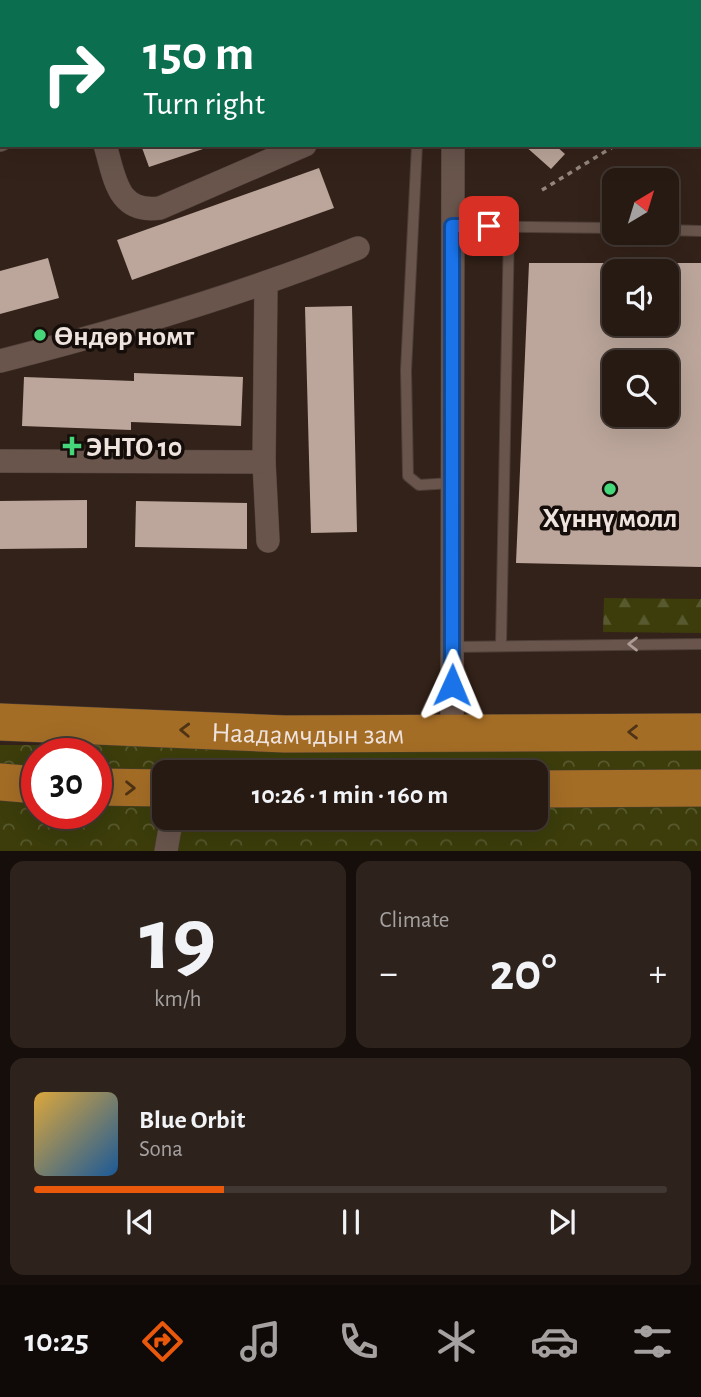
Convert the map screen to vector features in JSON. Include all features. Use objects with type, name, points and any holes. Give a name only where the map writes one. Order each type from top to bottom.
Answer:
[{"type":"highway","name":"Наадамчдын зам","points":[[0,722],[285,734],[701,732]]},
{"type":"highway","points":[[0,782],[21,784]]},
{"type":"highway","points":[[112,787],[152,788]]},
{"type":"highway","points":[[548,789],[701,789]]},
{"type":"street","points":[[106,147],[118,188],[128,202],[143,210],[160,208],[300,147]]},
{"type":"street","points":[[452,732],[453,147]]},
{"type":"street","points":[[0,361],[108,334],[266,285],[358,248]]},
{"type":"street","points":[[266,285],[264,463],[268,541]]},
{"type":"street","points":[[0,461],[264,463]]},
{"type":"street","points":[[166,851],[170,830]]},
{"type":"lane","points":[[417,147],[406,370],[408,476],[419,485],[452,483]]},
{"type":"lane","points":[[452,226],[602,228]]},
{"type":"lane","points":[[501,645],[509,227]]},
{"type":"lane","points":[[679,231],[701,232]]},
{"type":"lane","points":[[452,647],[701,644]]},
{"type":"path","points":[[542,190],[613,147]]},
{"type":"green space","points":[[604,598],[701,599],[701,633],[603,632]]},
{"type":"green space","points":[[0,745],[21,745],[21,829],[112,829],[112,745],[701,746],[701,851],[0,851]]},
{"type":"building","points":[[142,147],[206,147],[206,148],[149,167]]},
{"type":"building","points":[[526,147],[557,147],[565,154],[551,169]]},
{"type":"building","points":[[319,168],[334,208],[132,280],[117,240]]},
{"type":"building","points":[[48,258],[59,298],[0,314],[0,271]]},
{"type":"building","name":"Хүннү молл","points":[[529,263],[602,263],[602,336],[679,336],[679,263],[701,263],[701,567],[516,563]]},
{"type":"building","points":[[352,306],[357,532],[311,533],[305,307]]},
{"type":"building","points":[[134,373],[243,377],[241,426],[131,422],[131,430],[22,426],[24,377],[134,381]]},
{"type":"building","points":[[87,500],[87,548],[0,549],[0,501]]},
{"type":"building","points":[[136,501],[247,503],[247,549],[135,547]]},
{"type":"place","name":"Өндөр номт","points":[[40,335]]},
{"type":"place","name":"ЭНТО 10","points":[[72,446]]},
{"type":"place","name":"Хүннү молл","points":[[610,489]]},
{"type":"route","points":[[452,685],[452,226],[489,226]]}]
